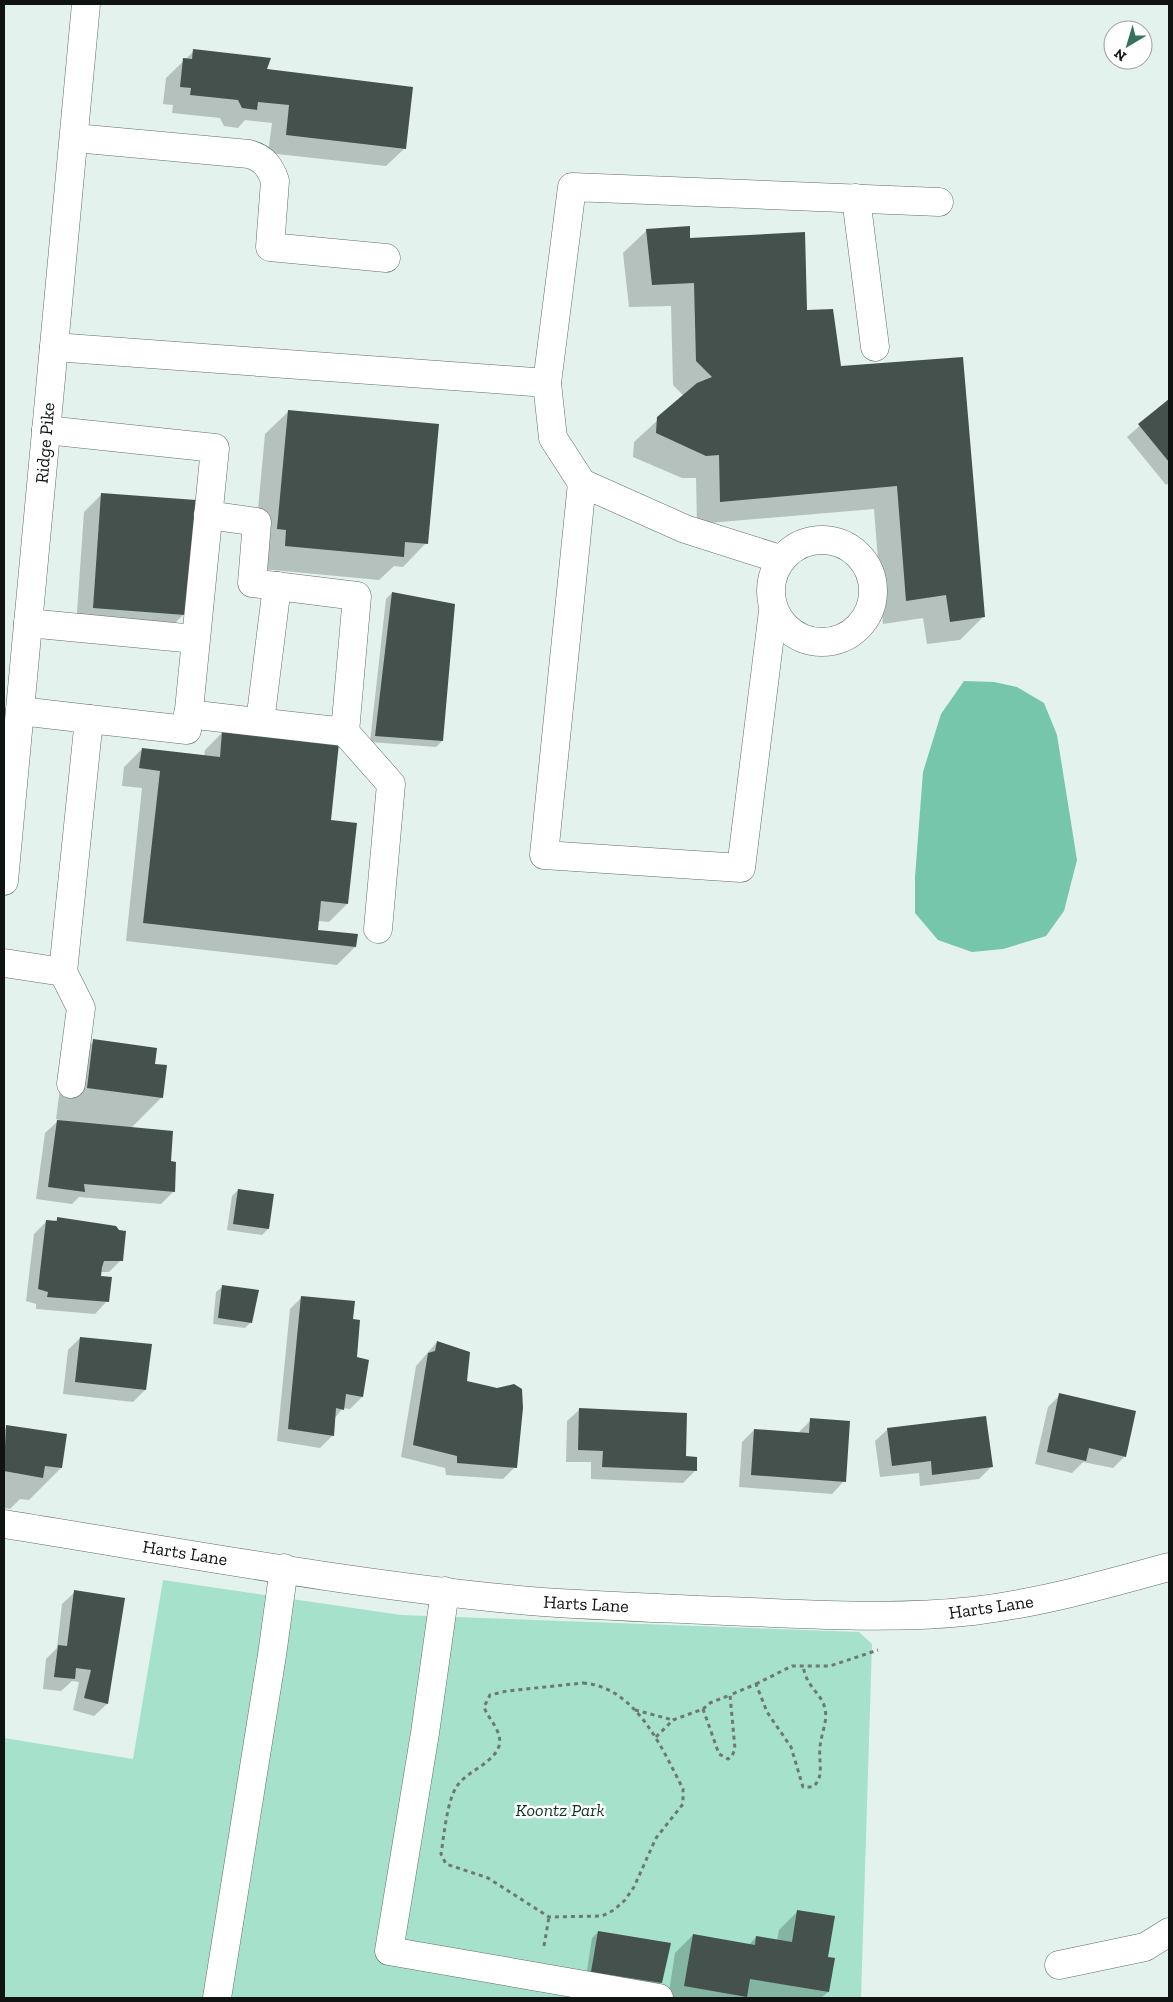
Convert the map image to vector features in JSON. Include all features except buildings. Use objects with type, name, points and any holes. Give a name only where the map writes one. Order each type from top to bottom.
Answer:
[{"type":"street","name":"Ridge Pike","points":[[4,881],[75,138],[86,4]]},
{"type":"street","points":[[75,138],[249,154],[258,157],[272,171],[275,181],[270,247],[386,258]]},
{"type":"street","points":[[780,559],[685,529],[582,483],[554,438],[547,383],[572,186],[939,202]]},
{"type":"street","points":[[856,198],[874,347]]},
{"type":"street","points":[[54,346],[547,383]]},
{"type":"street","points":[[20,711],[187,730],[215,448],[46,430]]},
{"type":"street","points":[[582,483],[544,855],[741,868],[773,611],[770,584],[780,559],[802,543],[829,539],[855,550],[871,572],[874,599],[864,624],[842,640],[815,643],[790,633],[773,611]]},
{"type":"street","points":[[208,515],[257,522],[252,583],[357,596],[344,732]]},
{"type":"street","points":[[260,722],[277,586]]},
{"type":"street","points":[[28,623],[196,639]]},
{"type":"street","points":[[188,714],[344,732],[391,784],[378,929]]},
{"type":"street","points":[[70,1084],[81,1008],[63,972],[89,719]]},
{"type":"street","points":[[4,963],[63,972]]},
{"type":"street","name":"Harts Lane","points":[[4,1524],[445,1591],[531,1601],[652,1608],[908,1616],[1023,1604],[1086,1591],[1169,1567]]},
{"type":"street","points":[[217,1998],[272,1655],[284,1568]]},
{"type":"street","points":[[445,1591],[425,1734],[388,1951],[660,1998]]},
{"type":"street","points":[[1059,1965],[1145,1947],[1169,1932]]},
{"type":"path","points":[[656,1737],[673,1720],[703,1709],[710,1703],[756,1684],[792,1666],[830,1666],[878,1650]]},
{"type":"path","points":[[756,1684],[767,1712],[791,1747],[803,1787],[812,1787],[817,1782],[820,1772],[820,1744],[825,1709],[822,1700],[810,1688],[802,1665]]},
{"type":"path","points":[[583,1683],[603,1688],[634,1710],[656,1737],[683,1789],[684,1797],[676,1815],[652,1846],[634,1887],[614,1910],[602,1916],[549,1917],[488,1878],[452,1866],[442,1860],[440,1854],[456,1786],[494,1754],[499,1746],[496,1726],[484,1706],[486,1700],[496,1692],[583,1683]]},
{"type":"path","points":[[703,1709],[719,1754],[728,1759],[732,1756],[735,1749],[730,1695]]},
{"type":"path","points":[[634,1710],[673,1720]]},
{"type":"path","points":[[543,1950],[549,1917]]},
{"type":"green space","name":"Koontz Park","points":[[163,1580],[401,1615],[859,1632],[872,1644],[861,1998],[4,1998],[4,1738],[133,1759]]},
{"type":"shaded area","points":[[964,681],[994,682],[1017,687],[1044,703],[1057,735],[1077,860],[1064,911],[1046,936],[1003,949],[972,952],[938,940],[915,913],[915,877],[923,772],[941,714]]}]
